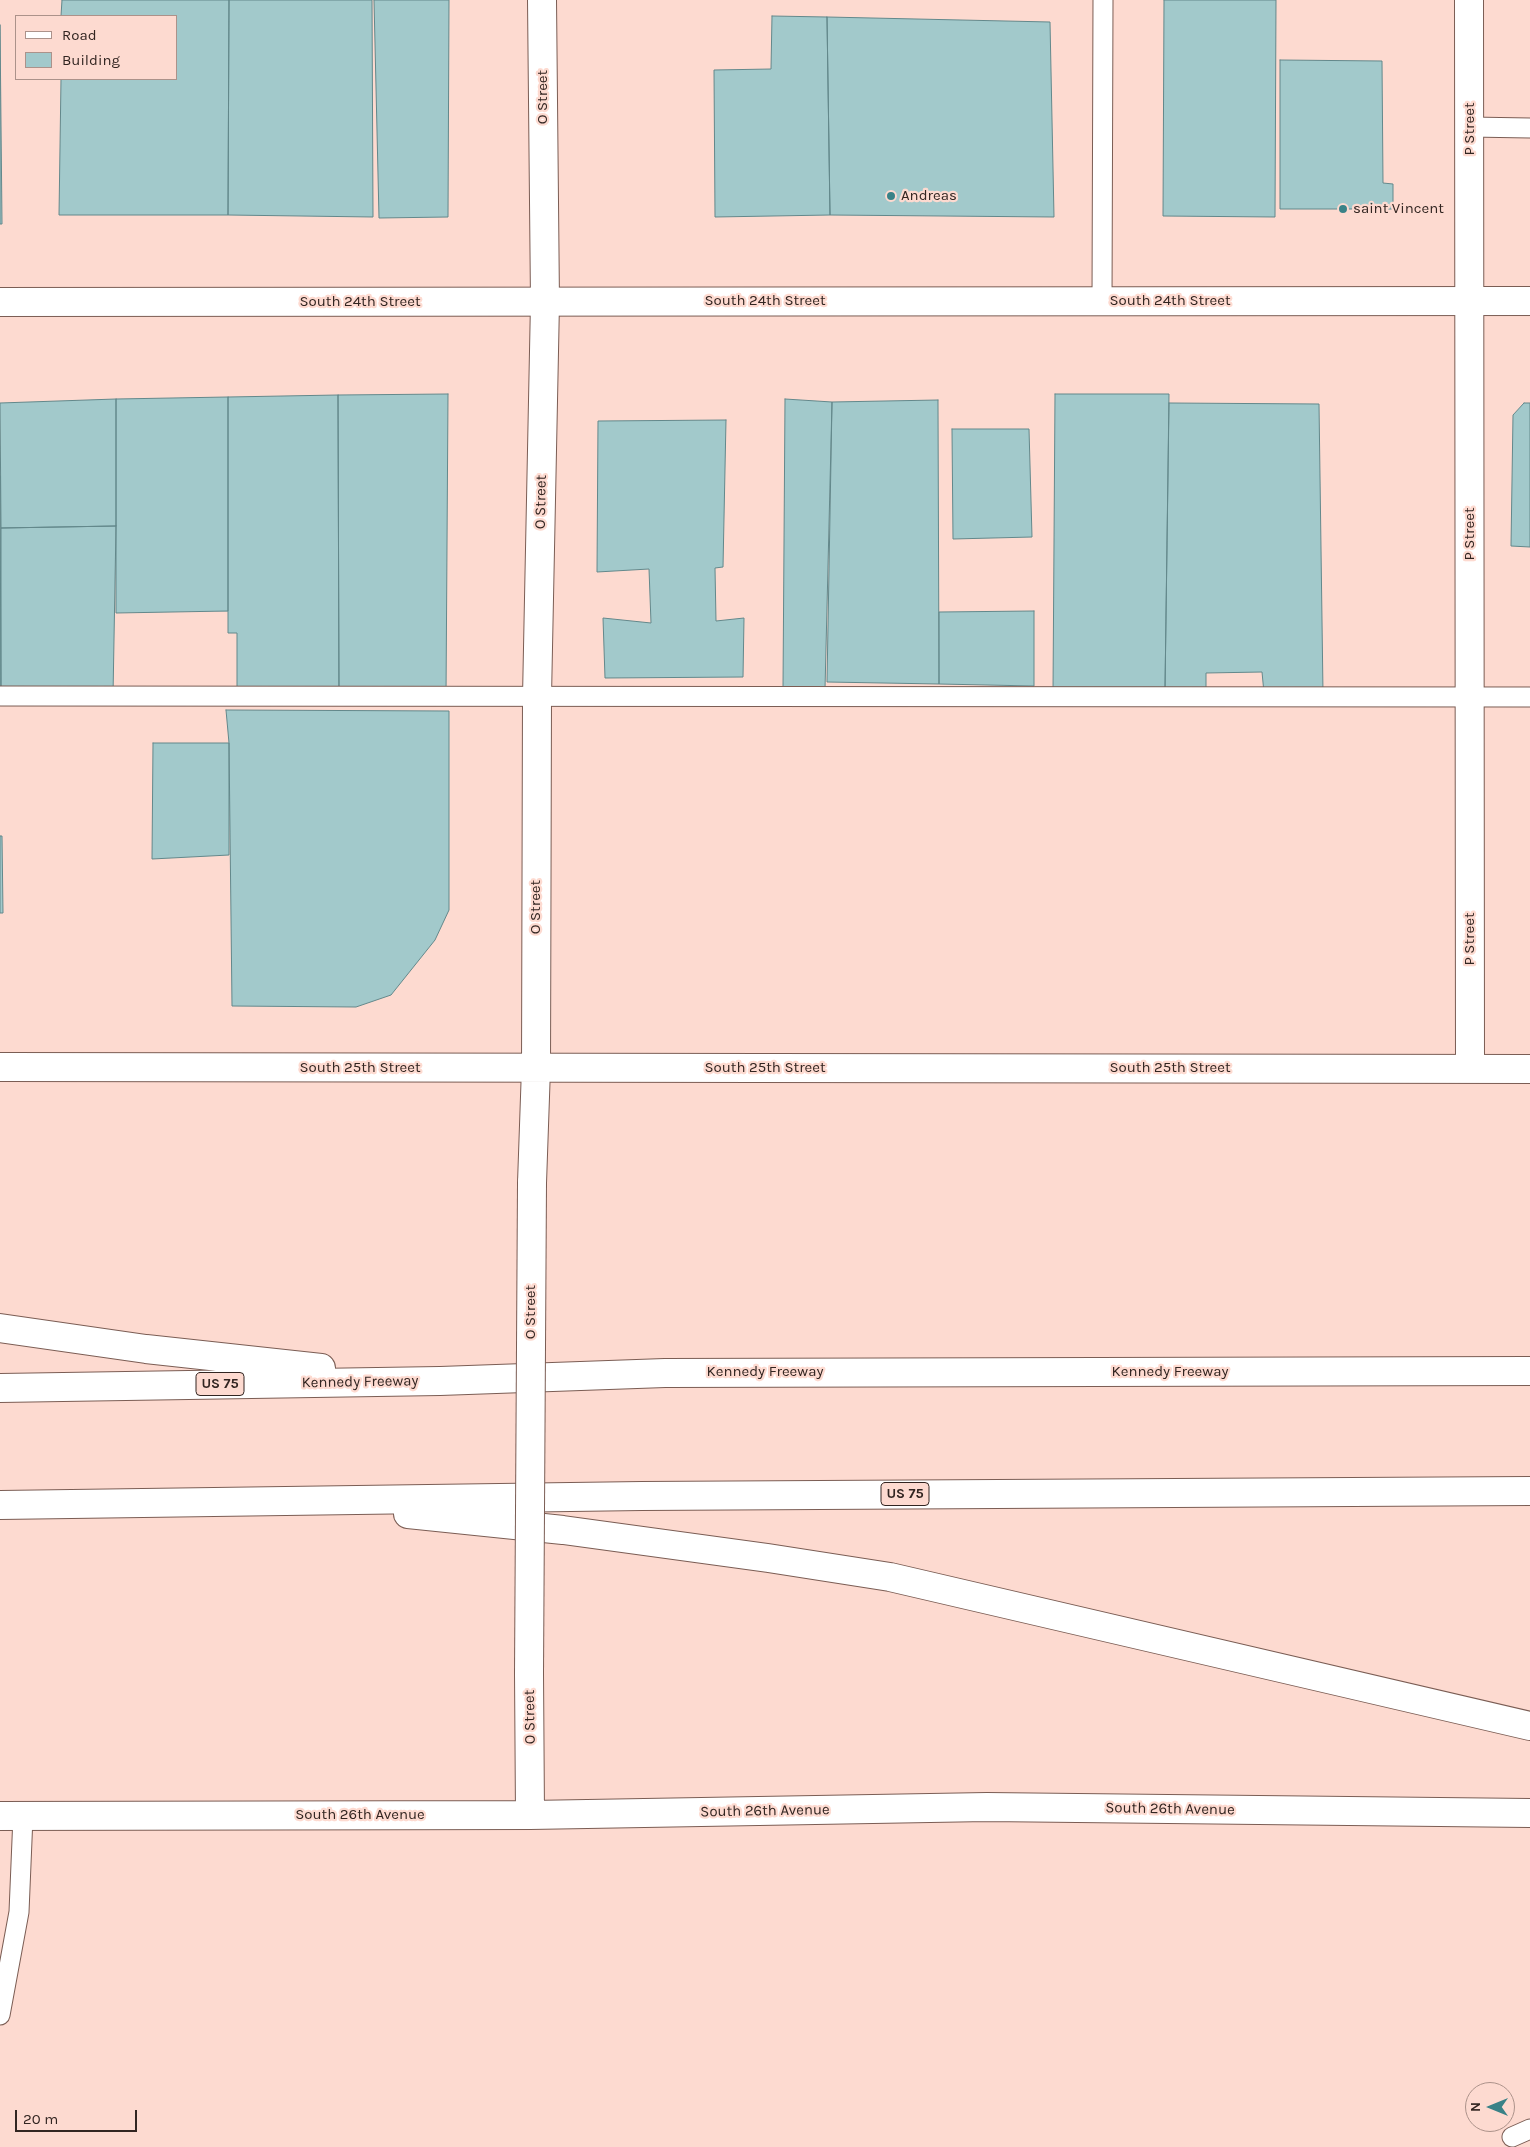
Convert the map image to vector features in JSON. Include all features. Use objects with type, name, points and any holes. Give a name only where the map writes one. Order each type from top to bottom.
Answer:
[{"type":"main road","name":"O Street","points":[[530,1814],[532,1183],[536,1068],[537,697],[545,302],[542,0]]},
{"type":"main road","name":"P Street","points":[[1470,0],[1470,1068]]},
{"type":"main road","name":"South 24th Street","points":[[0,302],[1530,301]]},
{"type":"main road","name":"South 25th Street","points":[[0,1067],[1530,1069]]},
{"type":"main road","points":[[0,1328],[146,1349],[440,1381]]},
{"type":"main road","name":"Kennedy Freeway","points":[[0,1388],[440,1381],[665,1373],[1530,1371]]},
{"type":"main road","name":"US 75","points":[[0,1505],[652,1496],[1530,1491]]},
{"type":"main road","points":[[280,1502],[563,1530],[890,1577],[1530,1726]]},
{"type":"main road","name":"South 26th Avenue","points":[[11,1816],[530,1814],[987,1807],[1530,1813]]},
{"type":"lane","points":[[1102,301],[1103,0]]},
{"type":"lane","points":[[1470,127],[1530,128]]},
{"type":"lane","points":[[0,696],[1530,697]]},
{"type":"lane","points":[[0,2015],[20,1912],[11,1816]]},
{"type":"lane","points":[[1512,2137],[1530,2129]]},
{"type":"building","points":[[62,0],[229,0],[228,215],[59,215],[61,80],[178,80],[178,15],[61,15]]},
{"type":"building","points":[[229,0],[372,0],[373,217],[228,215]]},
{"type":"building","points":[[374,0],[449,0],[448,217],[379,218]]},
{"type":"building","points":[[1164,0],[1276,0],[1275,217],[1163,216]]},
{"type":"building","points":[[772,16],[827,17],[830,215],[715,217],[714,70],[771,69]]},
{"type":"building","points":[[827,17],[1050,22],[1054,217],[830,215]]},
{"type":"building","points":[[0,25],[2,224],[0,224]]},
{"type":"building","points":[[1280,60],[1382,61],[1383,183],[1393,184],[1393,209],[1280,209]]},
{"type":"building","points":[[448,394],[446,697],[339,697],[338,395]]},
{"type":"building","points":[[1055,394],[1169,394],[1165,689],[1053,691]]},
{"type":"building","points":[[338,395],[339,697],[237,697],[237,633],[228,633],[228,397]]},
{"type":"building","points":[[228,397],[228,611],[116,613],[116,399]]},
{"type":"building","points":[[116,399],[116,526],[1,528],[0,403]]},
{"type":"building","points":[[785,399],[832,402],[825,689],[783,687]]},
{"type":"building","points":[[938,400],[939,684],[827,682],[832,402]]},
{"type":"building","points":[[1169,403],[1319,404],[1323,693],[1264,693],[1262,672],[1206,673],[1206,692],[1165,689]]},
{"type":"building","points":[[1524,403],[1530,403],[1530,547],[1511,546],[1513,415]]},
{"type":"building","points":[[726,420],[723,567],[715,568],[716,621],[744,618],[743,677],[605,678],[603,618],[651,623],[649,569],[597,572],[598,421]]},
{"type":"building","points":[[952,429],[1029,429],[1032,537],[953,539]]},
{"type":"building","points":[[0,476],[1,696],[0,696]]},
{"type":"building","points":[[116,526],[113,696],[1,696],[1,528]]},
{"type":"building","points":[[1034,611],[1034,686],[939,684],[939,612]]},
{"type":"building","points":[[226,710],[449,711],[449,910],[435,940],[391,995],[356,1007],[232,1006],[229,743]]},
{"type":"building","points":[[153,743],[229,743],[229,855],[152,859]]},
{"type":"building","points":[[0,836],[2,836],[3,913],[0,913]]},
{"type":"place","name":"Andreas","points":[[891,196]]},
{"type":"place","name":"saint Vincent","points":[[1343,209]]}]
